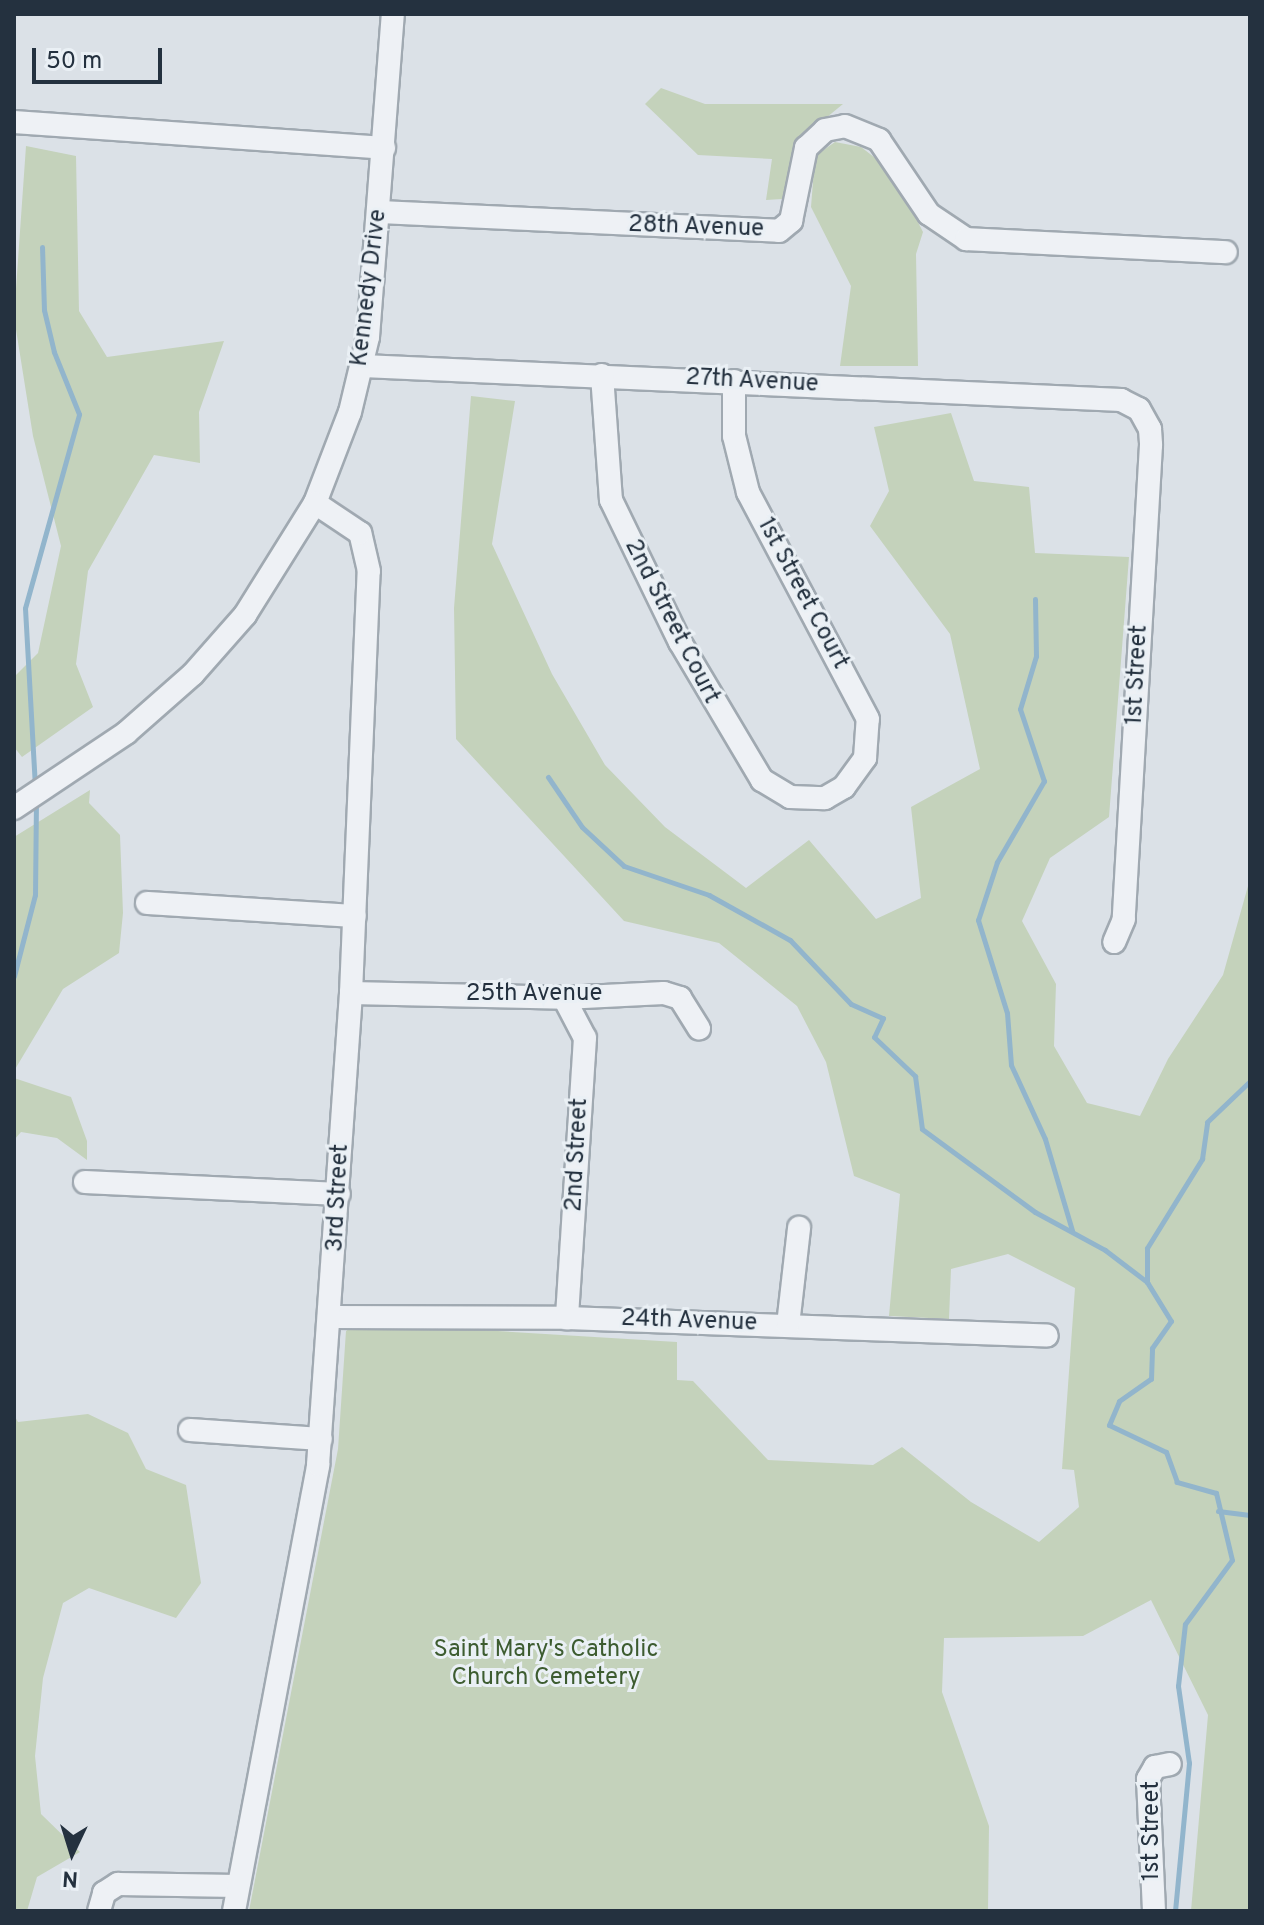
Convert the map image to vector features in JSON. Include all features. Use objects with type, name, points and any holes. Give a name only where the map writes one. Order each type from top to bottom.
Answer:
[{"type":"street","name":"Kennedy Drive","points":[[14,808],[126,733],[193,674],[245,615],[315,503],[363,366],[380,212],[393,14]]},
{"type":"street","points":[[14,122],[384,148]]},
{"type":"street","name":"28th Avenue","points":[[380,212],[779,231],[791,221],[806,148],[825,130],[845,126],[879,140],[929,214],[966,239],[1226,252]]},
{"type":"street","name":"27th Avenue","points":[[363,366],[1121,400],[1139,409]]},
{"type":"street","name":"2nd Street Court","points":[[602,375],[608,482],[617,517],[729,732],[749,766],[776,792],[803,799],[835,794]]},
{"type":"street","name":"1st Street Court","points":[[734,381],[734,436],[748,492],[868,719],[865,758],[835,794]]},
{"type":"street","name":"1st Street","points":[[1114,942],[1124,919],[1151,445],[1150,429],[1139,409]]},
{"type":"street","name":"3rd Street","points":[[234,1911],[321,1439],[332,1317],[351,993],[367,554],[352,524],[315,503]]},
{"type":"street","points":[[147,903],[355,916]]},
{"type":"street","name":"25th Avenue","points":[[351,993],[564,998],[674,994],[690,1009],[699,1029]]},
{"type":"street","name":"2nd Street","points":[[564,998],[585,1038],[567,1318]]},
{"type":"street","points":[[85,1182],[339,1194]]},
{"type":"street","points":[[788,1325],[799,1228]]},
{"type":"street","name":"24th Avenue","points":[[332,1317],[567,1318],[1047,1336]]},
{"type":"street","points":[[190,1430],[321,1439]]},
{"type":"street","name":"1st Street","points":[[1154,1911],[1148,1779],[1155,1767],[1170,1764]]},
{"type":"street","points":[[99,1911],[104,1893],[118,1884],[237,1886]]},
{"type":"green space","points":[[661,88],[705,104],[843,104],[799,140],[782,199],[766,200],[772,159],[698,155],[645,104]]},
{"type":"green space","points":[[835,142],[861,147],[892,171],[923,232],[916,254],[918,366],[840,366],[851,286],[811,207],[815,156]]},
{"type":"green space","points":[[26,146],[76,156],[79,311],[107,357],[224,341],[199,412],[200,463],[154,455],[88,571],[76,664],[93,707],[22,757],[14,747],[14,677],[38,653],[61,546],[33,436],[14,317]]},
{"type":"green space","name":"Saint Mary's Catholic Church Cemetery","points":[[471,396],[515,401],[492,544],[552,674],[605,765],[665,827],[746,888],[809,840],[876,919],[921,898],[911,807],[980,769],[950,634],[870,526],[889,491],[874,427],[951,413],[974,481],[1029,487],[1035,553],[1129,557],[1109,817],[1050,858],[1022,921],[1056,984],[1054,1046],[1087,1103],[1140,1116],[1168,1059],[1223,975],[1250,879],[1250,1911],[1191,1911],[1208,1715],[1151,1600],[1083,1636],[944,1638],[942,1692],[989,1826],[988,1911],[249,1911],[338,1449],[346,1331],[352,1327],[383,1324],[677,1342],[677,1380],[693,1381],[768,1460],[873,1465],[902,1447],[971,1502],[1039,1542],[1079,1507],[1074,1470],[1062,1469],[1075,1288],[1008,1254],[951,1269],[949,1319],[889,1316],[900,1194],[854,1176],[826,1062],[797,1006],[719,943],[624,921],[456,739],[454,608]]},
{"type":"green space","points":[[90,790],[89,803],[120,835],[123,913],[119,953],[63,989],[14,1071],[14,837]]},
{"type":"green space","points":[[14,1078],[71,1097],[87,1141],[87,1160],[57,1138],[21,1132],[14,1140]]},
{"type":"green space","points":[[88,1414],[128,1433],[146,1469],[186,1485],[201,1583],[176,1618],[89,1588],[63,1603],[43,1678],[35,1756],[41,1814],[80,1852],[37,1877],[27,1911],[14,1911],[14,1415],[18,1422]]},
{"type":"waterway","points":[[35,787],[25,608],[79,414],[54,352],[44,310],[42,247]]},
{"type":"waterway","points":[[1035,599],[1036,656],[1020,709],[1044,781],[997,862],[978,920],[1007,1013],[1011,1065],[1045,1139],[1072,1230]]},
{"type":"waterway","points":[[548,777],[582,827],[624,866],[709,895],[790,940],[851,1004],[883,1018],[874,1037],[915,1076],[922,1129],[1035,1212],[1105,1250],[1147,1282]]},
{"type":"waterway","points":[[14,976],[35,895],[36,801]]},
{"type":"waterway","points":[[1175,1911],[1189,1763],[1178,1686],[1185,1624],[1232,1560],[1216,1493],[1177,1482],[1166,1452],[1109,1425],[1119,1401],[1151,1379],[1152,1348],[1171,1321],[1147,1282],[1147,1248],[1202,1159],[1207,1122],[1250,1081]]},
{"type":"waterway","points":[[1218,1511],[1250,1515]]}]
